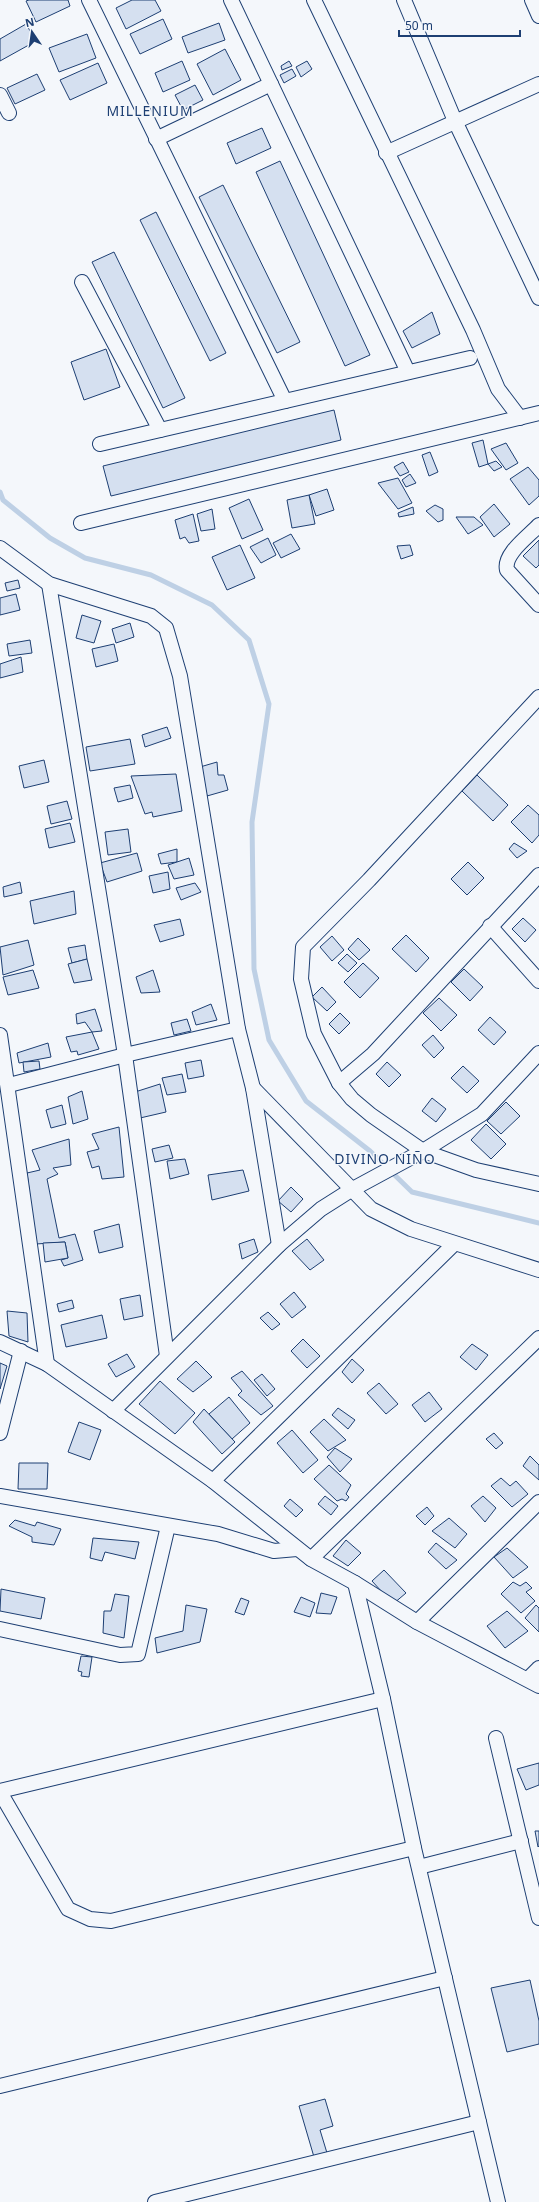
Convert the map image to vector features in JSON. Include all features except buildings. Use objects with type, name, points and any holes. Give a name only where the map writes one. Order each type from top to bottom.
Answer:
[{"type":"street","points":[[89,0],[285,401]]},
{"type":"street","points":[[232,0],[408,372]]},
{"type":"street","points":[[314,0],[386,153],[473,330],[498,389],[520,418]]},
{"type":"street","points":[[404,0],[455,121],[539,298]]},
{"type":"street","points":[[532,0],[539,16]]},
{"type":"street","points":[[156,139],[271,84]]},
{"type":"street","points":[[386,153],[539,84]]},
{"type":"street","points":[[0,95],[9,113]]},
{"type":"street","points":[[82,282],[160,430]]},
{"type":"street","points":[[100,444],[470,358]]},
{"type":"street","points":[[81,523],[138,508],[539,413]]},
{"type":"street","points":[[539,525],[511,554],[506,566],[507,570],[539,605]]},
{"type":"street","points":[[0,548],[49,584],[151,616],[166,628],[180,676],[238,1029],[253,1088],[279,1245]]},
{"type":"street","points":[[49,584],[125,1055],[167,1356]]},
{"type":"street","points":[[539,696],[369,880],[304,947],[301,979],[314,1034],[340,1083],[352,1099],[371,1115],[423,1151],[476,1170],[539,1184]]},
{"type":"street","points":[[340,1083],[374,1054],[490,926],[539,875]]},
{"type":"street","points":[[490,926],[539,981]]},
{"type":"street","points":[[8,1085],[125,1055],[238,1029]]},
{"type":"street","points":[[0,1035],[47,1364]]},
{"type":"street","points":[[113,1411],[279,1245],[321,1209],[351,1190],[423,1151],[482,1114],[539,1054]]},
{"type":"street","points":[[253,1088],[351,1190],[372,1209],[411,1229],[539,1270]]},
{"type":"street","points":[[213,1481],[454,1244]]},
{"type":"street","points":[[311,1559],[539,1338]]},
{"type":"street","points":[[0,1342],[47,1364],[213,1481],[311,1559],[355,1582],[417,1622],[534,1682],[539,1668]]},
{"type":"street","points":[[0,1433],[21,1351]]},
{"type":"street","points":[[0,1496],[218,1534],[274,1551],[297,1549]]},
{"type":"street","points":[[417,1622],[539,1502]]},
{"type":"street","points":[[0,1629],[120,1655],[138,1654],[168,1526]]},
{"type":"street","points":[[355,1582],[414,1848],[498,2202]]},
{"type":"street","points":[[382,1699],[0,1792],[68,1909],[90,1919],[111,1921],[414,1848]]},
{"type":"street","points":[[496,1738],[539,1918]]},
{"type":"street","points":[[419,1867],[521,1841]]},
{"type":"street","points":[[0,2086],[445,1978]]},
{"type":"street","points":[[155,2202],[479,2122]]},
{"type":"waterway","points":[[0,492],[3,500],[50,538],[85,558],[151,575],[212,605],[249,640],[269,704],[252,822],[254,969],[269,1040],[306,1101],[370,1151],[412,1192],[539,1223]]},
{"type":"district","name":"MILLENIUM","points":[[150,110]]},
{"type":"district","name":"DIVINO NIÑO","points":[[385,1158]]}]
